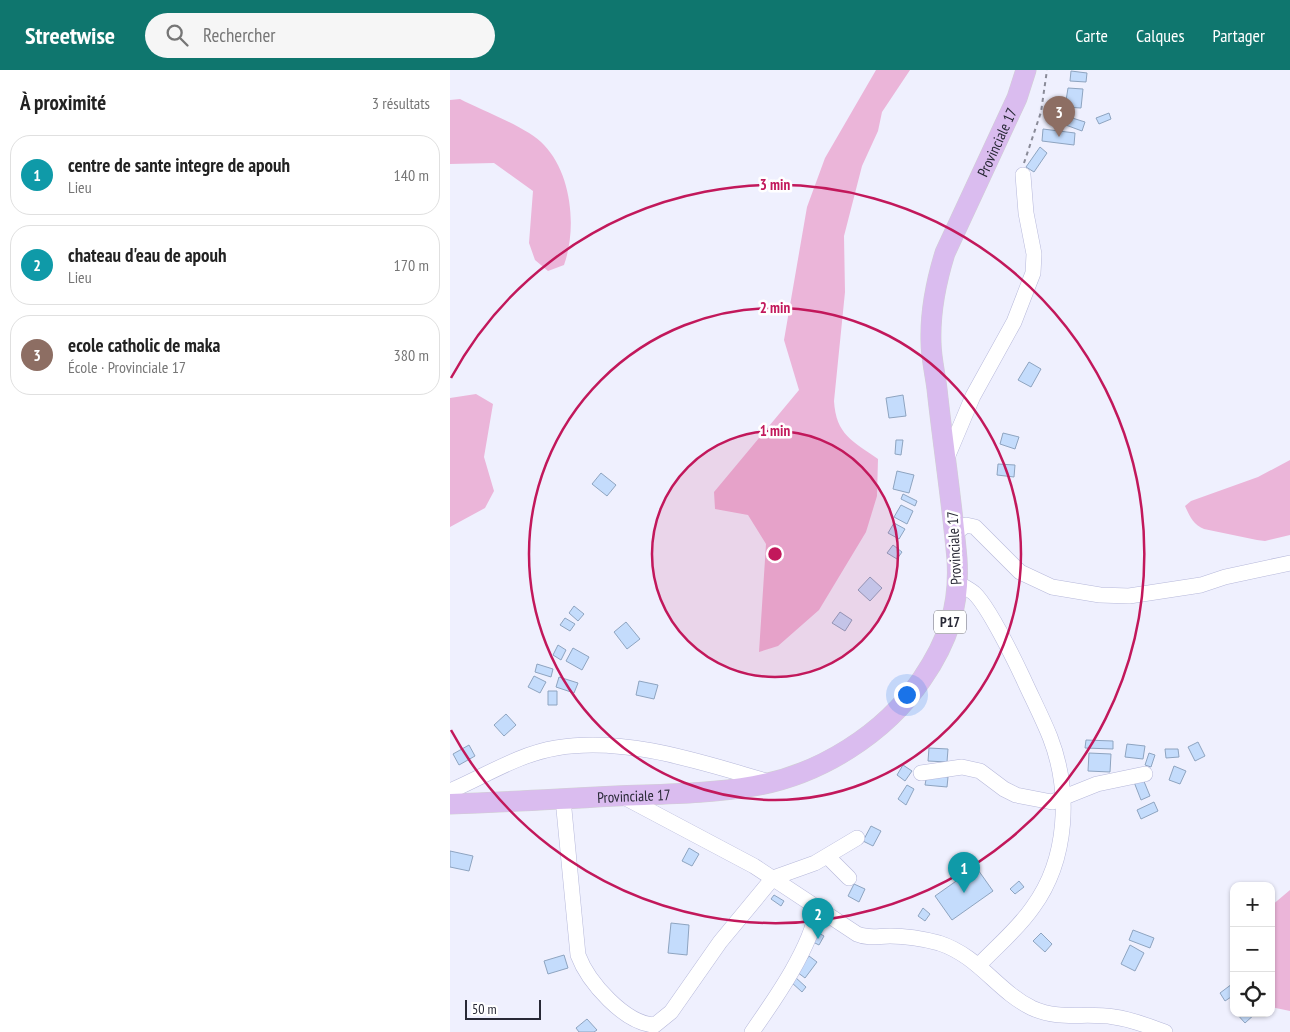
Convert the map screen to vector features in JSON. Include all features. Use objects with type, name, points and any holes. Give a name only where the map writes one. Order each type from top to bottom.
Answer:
[{"type":"main road","name":"Provinciale 17","points":[[450,804],[739,789],[772,782],[828,761],[873,730],[916,689],[944,643],[958,583],[946,460],[931,343],[932,313],[937,278],[945,253],[1017,98],[1026,70]]},
{"type":"street","points":[[946,460],[980,382],[1014,322],[1033,273],[1034,254],[1026,213],[1022,175]]},
{"type":"street","points":[[954,534],[966,525],[975,527],[1020,572],[1052,587],[1100,595],[1129,596],[1201,585],[1225,576],[1290,563]]},
{"type":"street","points":[[958,583],[980,601],[1016,664],[1050,738],[1058,763],[1063,799],[1062,836],[1056,861],[1042,894],[1028,914],[979,965]]},
{"type":"street","points":[[450,791],[523,757],[555,748],[579,746],[633,749],[691,759],[772,782]]},
{"type":"street","points":[[921,773],[962,767],[980,771],[1004,789],[1016,794],[1052,802],[1098,784],[1125,776],[1145,774]]},
{"type":"street","points":[[622,796],[773,878],[817,909],[863,936],[891,936],[930,941],[962,953],[979,965],[1012,994],[1033,1008],[1067,1017],[1114,1017],[1165,1032]]},
{"type":"street","points":[[563,799],[578,955],[586,972],[597,986],[641,1023],[655,1025],[670,1012],[720,942],[773,878],[804,869],[828,857],[857,838]]},
{"type":"street","points":[[828,857],[849,878]]},
{"type":"street","points":[[752,1032],[781,988],[812,928],[817,909]]},
{"type":"path","points":[[1022,175],[1041,112],[1047,70]]},
{"type":"shaded area","points":[[876,70],[910,70],[882,112],[878,131],[862,166],[844,236],[845,292],[834,401],[835,413],[842,430],[854,442],[878,459],[877,496],[866,532],[819,610],[778,646],[759,652],[766,544],[748,515],[715,509],[714,492],[799,390],[784,340],[807,207],[825,158]]},
{"type":"shaded area","points":[[460,99],[528,132],[544,145],[553,157],[561,171],[566,186],[571,219],[568,251],[564,265],[548,271],[535,260],[529,243],[533,191],[494,163],[450,164],[450,100]]},
{"type":"shaded area","points":[[476,394],[493,404],[484,457],[494,491],[485,508],[450,527],[450,398]]},
{"type":"shaded area","points":[[1290,460],[1290,535],[1265,541],[1257,540],[1204,529],[1197,525],[1190,517],[1185,506],[1191,501],[1258,477]]},
{"type":"shaded area","points":[[1290,890],[1290,1011],[1275,1008],[1275,903]]},
{"type":"building","points":[[1071,71],[1087,73],[1086,82],[1070,81]]},
{"type":"building","points":[[1068,88],[1083,89],[1081,108],[1065,107]]},
{"type":"building","points":[[1109,113],[1111,119],[1099,124],[1096,118]]},
{"type":"building","points":[[1066,116],[1085,122],[1082,131],[1063,124]]},
{"type":"building","points":[[1043,129],[1075,133],[1074,145],[1042,141]]},
{"type":"building","points":[[1040,147],[1047,153],[1034,172],[1026,167]]},
{"type":"building","points":[[1029,362],[1041,369],[1031,387],[1018,380]]},
{"type":"building","points":[[903,395],[906,416],[889,418],[886,398]]},
{"type":"building","points":[[1003,433],[1019,437],[1015,449],[1000,444]]},
{"type":"building","points":[[896,440],[903,440],[901,455],[895,454]]},
{"type":"building","points":[[998,464],[1015,465],[1014,477],[997,475]]},
{"type":"building","points":[[897,471],[914,475],[909,493],[893,489]]},
{"type":"building","points":[[601,473],[616,485],[607,496],[592,484]]},
{"type":"building","points":[[903,494],[917,501],[915,506],[901,499]]},
{"type":"building","points":[[901,505],[913,511],[907,524],[894,517]]},
{"type":"building","points":[[894,523],[905,529],[899,539],[888,533]]},
{"type":"building","points":[[893,545],[902,552],[897,559],[887,553]]},
{"type":"building","points":[[870,577],[882,588],[870,601],[858,590]]},
{"type":"building","points":[[574,606],[584,614],[578,621],[569,613]]},
{"type":"building","points":[[840,612],[852,620],[845,631],[832,623]]},
{"type":"building","points":[[565,618],[575,624],[570,631],[560,625]]},
{"type":"building","points":[[626,622],[640,639],[627,649],[614,632]]},
{"type":"building","points":[[558,645],[566,650],[561,660],[553,655]]},
{"type":"building","points":[[573,648],[589,657],[582,670],[566,661]]},
{"type":"building","points":[[537,664],[553,669],[551,677],[535,672]]},
{"type":"building","points":[[534,676],[546,682],[540,693],[528,687]]},
{"type":"building","points":[[559,677],[578,683],[574,693],[556,687]]},
{"type":"building","points":[[639,681],[658,685],[654,699],[636,695]]},
{"type":"building","points":[[548,691],[557,691],[557,705],[548,705]]},
{"type":"building","points":[[506,714],[516,725],[504,736],[494,725]]},
{"type":"building","points":[[1086,740],[1113,741],[1113,749],[1085,748]]},
{"type":"building","points":[[1198,742],[1205,756],[1195,761],[1188,747]]},
{"type":"building","points":[[1127,744],[1145,746],[1143,759],[1125,757]]},
{"type":"building","points":[[469,745],[475,756],[459,765],[453,754]]},
{"type":"building","points":[[929,748],[948,749],[947,762],[928,761]]},
{"type":"building","points":[[1165,749],[1178,749],[1179,757],[1166,758]]},
{"type":"building","points":[[1089,753],[1111,754],[1110,772],[1088,771]]},
{"type":"building","points":[[1149,753],[1155,755],[1151,767],[1145,765]]},
{"type":"building","points":[[903,765],[912,771],[905,781],[897,775]]},
{"type":"building","points":[[1174,766],[1186,771],[1180,784],[1169,780]]},
{"type":"building","points":[[927,774],[948,777],[947,787],[925,785]]},
{"type":"building","points":[[1143,779],[1150,796],[1141,800],[1134,782]]},
{"type":"building","points":[[907,785],[914,789],[906,805],[898,799]]},
{"type":"building","points":[[1154,802],[1158,811],[1141,819],[1137,810]]},
{"type":"building","points":[[871,826],[881,831],[873,846],[863,841]]},
{"type":"building","points":[[689,848],[699,854],[692,866],[682,861]]},
{"type":"building","points":[[450,851],[473,856],[469,871],[450,867]]},
{"type":"building","points":[[976,867],[993,891],[952,920],[935,896]]},
{"type":"building","points":[[1019,881],[1024,887],[1015,894],[1010,889]]},
{"type":"building","points":[[854,884],[865,889],[859,902],[848,896]]},
{"type":"building","points":[[774,895],[784,901],[781,906],[771,899]]},
{"type":"building","points":[[923,908],[930,914],[925,921],[918,916]]},
{"type":"building","points":[[671,923],[689,925],[687,955],[668,953]]},
{"type":"building","points":[[1133,930],[1154,938],[1150,948],[1129,940]]},
{"type":"building","points":[[817,932],[824,936],[819,945],[813,942]]},
{"type":"building","points":[[1041,933],[1052,944],[1045,952],[1033,941]]},
{"type":"building","points":[[1130,945],[1144,953],[1135,971],[1121,964]]},
{"type":"building","points":[[564,955],[568,968],[548,974],[544,961]]},
{"type":"building","points":[[809,956],[817,962],[805,978],[797,972]]},
{"type":"building","points":[[795,977],[806,987],[802,992],[791,982]]},
{"type":"building","points":[[1230,986],[1230,998],[1225,1001],[1220,993]]},
{"type":"building","points":[[1240,1017],[1252,1017],[1245,1023]]},
{"type":"building","points":[[587,1019],[597,1030],[594,1032],[579,1032],[576,1028]]},
{"type":"place","name":"ecole catholic de maka","points":[[1059,137]]},
{"type":"place","name":"centre de sante integre de apouh","points":[[964,893]]},
{"type":"place","name":"chateau d'eau de apouh","points":[[818,939]]}]
